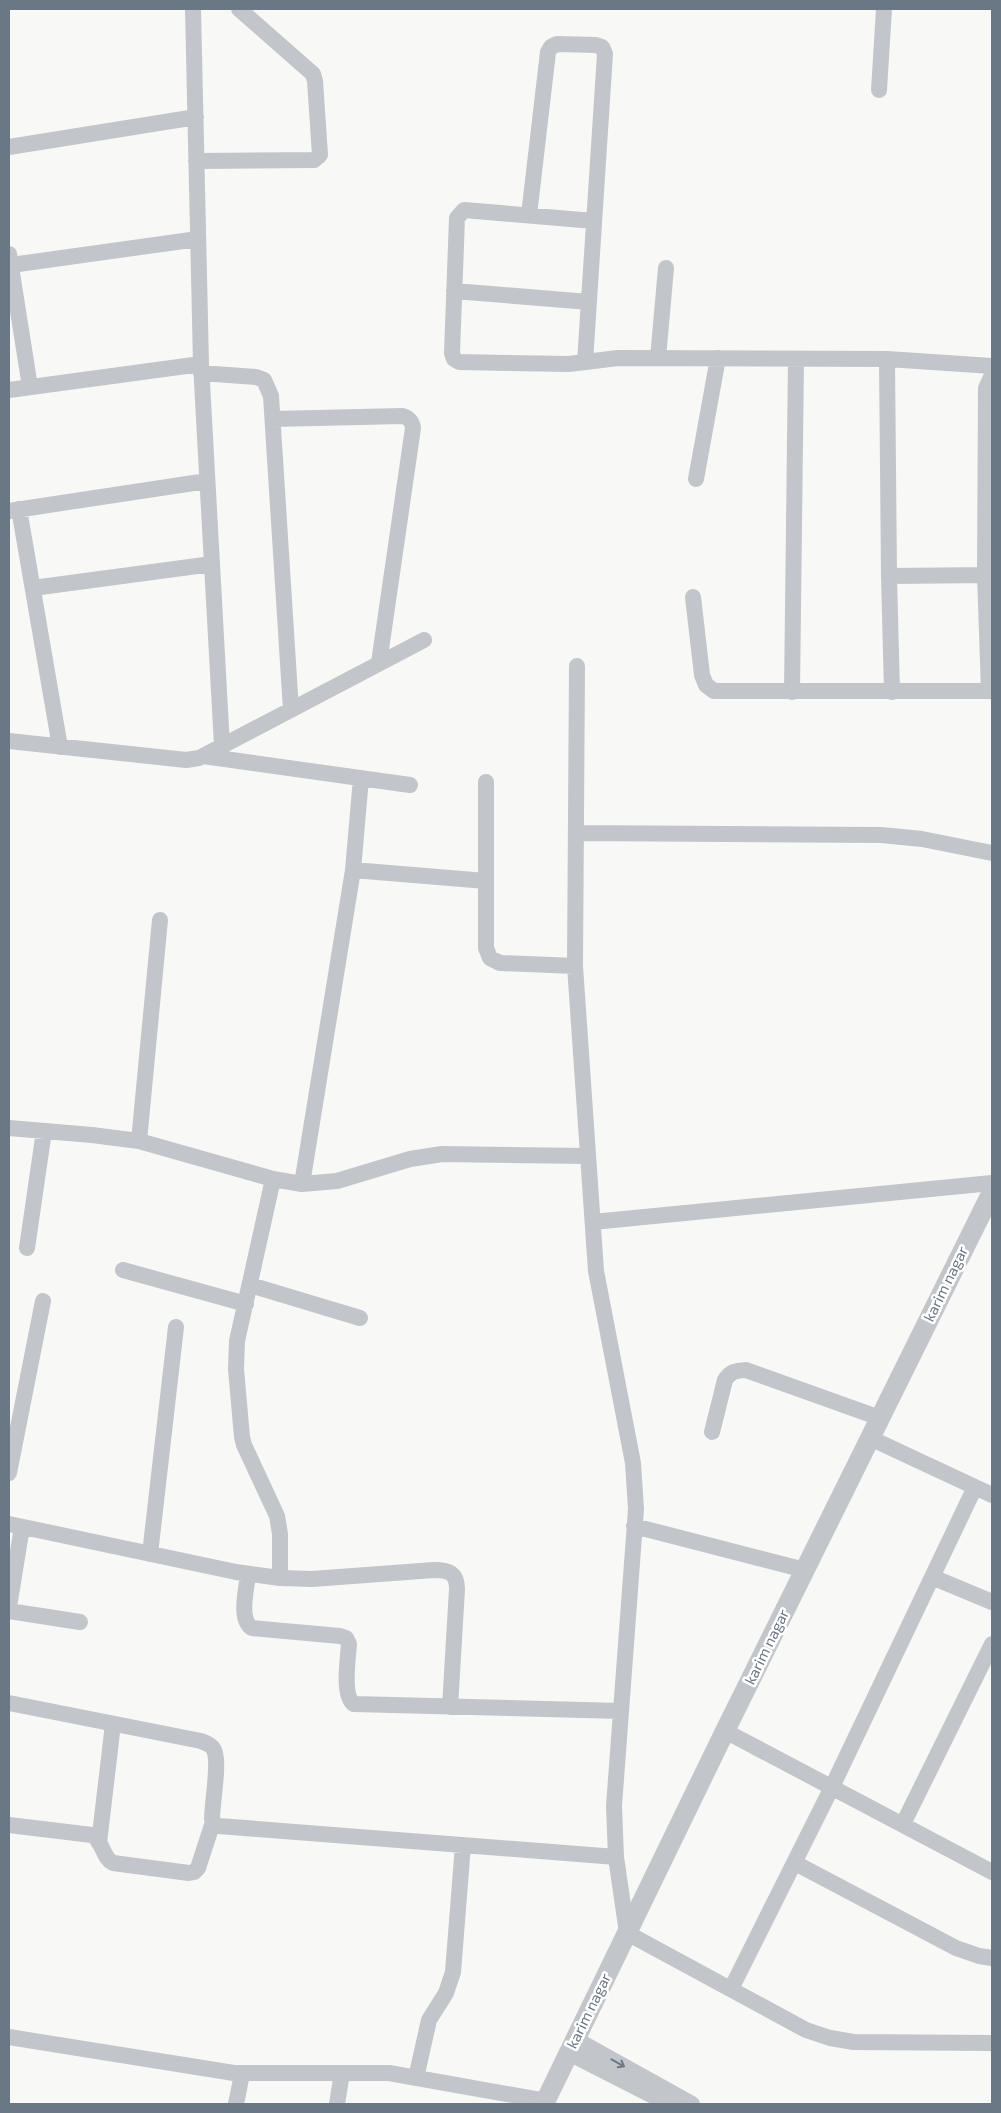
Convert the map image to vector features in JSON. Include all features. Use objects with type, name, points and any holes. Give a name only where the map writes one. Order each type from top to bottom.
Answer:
[{"type":"street","points":[[193,9],[201,368],[222,746]]},
{"type":"street","points":[[196,161],[314,160],[320,154],[315,81],[312,74],[239,9]]},
{"type":"street","points":[[879,90],[884,9]]},
{"type":"street","points":[[529,215],[548,52],[551,47],[557,44],[596,45],[602,47],[606,54],[584,362]]},
{"type":"street","points":[[9,147],[196,117]]},
{"type":"street","points":[[594,221],[464,210],[460,213],[457,218],[452,353],[454,359],[459,362],[569,364],[608,358],[887,359],[992,366]]},
{"type":"street","points":[[30,387],[10,259],[198,239]]},
{"type":"street","points":[[658,358],[666,268]]},
{"type":"street","points":[[454,291],[588,302]]},
{"type":"street","points":[[696,479],[718,358]]},
{"type":"street","points":[[792,692],[796,359]]},
{"type":"street","points":[[887,359],[892,692]]},
{"type":"street","points":[[9,390],[201,368],[264,380],[271,396],[273,419],[291,710]]},
{"type":"street","points":[[693,598],[702,675],[706,685],[714,691],[991,691],[989,444],[986,388],[992,375]]},
{"type":"street","points":[[273,419],[403,416],[409,418],[412,422],[413,428],[379,663]]},
{"type":"street","points":[[60,747],[33,588],[14,510],[207,481]]},
{"type":"street","points":[[33,588],[212,564]]},
{"type":"street","points":[[889,576],[989,575]]},
{"type":"street","points":[[9,741],[186,760],[203,756],[424,640]]},
{"type":"street","points":[[577,666],[575,966],[588,1156],[599,1290],[633,1463],[635,1485],[634,1526],[614,1806],[616,1857],[627,1933],[806,2030],[830,2038],[854,2042],[992,2043]]},
{"type":"street","points":[[203,756],[410,785]]},
{"type":"street","points":[[302,1184],[353,870],[361,778]]},
{"type":"street","points":[[486,782],[486,948],[490,958],[500,963],[575,966]]},
{"type":"street","points":[[576,833],[881,835],[922,839],[992,853]]},
{"type":"street","points":[[353,870],[486,881]]},
{"type":"street","points":[[139,1141],[160,920]]},
{"type":"street","points":[[9,1128],[139,1141],[273,1179],[302,1184],[337,1181],[426,1156],[442,1154],[588,1156]]},
{"type":"street","points":[[27,1248],[44,1131]]},
{"type":"street","points":[[273,1179],[236,1352],[241,1430],[244,1444],[277,1516],[280,1534],[280,1578]]},
{"type":"street","points":[[593,1222],[992,1182]]},
{"type":"street","name":"karim nagar","points":[[545,2102],[992,1192]]},
{"type":"street","points":[[123,1270],[246,1304]]},
{"type":"street","points":[[250,1285],[360,1318]]},
{"type":"street","points":[[9,1473],[43,1301]]},
{"type":"street","points":[[150,1554],[176,1327]]},
{"type":"street","points":[[712,1432],[725,1380],[730,1373],[746,1370],[880,1418]]},
{"type":"street","points":[[870,1438],[992,1495]]},
{"type":"street","points":[[731,1989],[832,1787],[975,1487]]},
{"type":"street","points":[[9,1607],[16,1525],[248,1574],[280,1578],[312,1579],[434,1570],[451,1572],[456,1576],[457,1582],[450,1707]]},
{"type":"street","points":[[634,1526],[805,1570]]},
{"type":"street","points":[[248,1574],[244,1615],[247,1625],[252,1628],[346,1638],[349,1644],[347,1692],[350,1701],[359,1705],[621,1711]]},
{"type":"street","points":[[932,1577],[992,1602]]},
{"type":"street","points":[[9,1612],[80,1622]]},
{"type":"street","points":[[903,1824],[992,1644]]},
{"type":"street","points":[[9,1703],[201,1741],[211,1746],[214,1750],[216,1761],[213,1822],[198,1868],[192,1873],[113,1863],[107,1858],[100,1843],[92,1835],[9,1825]]},
{"type":"street","points":[[100,1843],[112,1724]]},
{"type":"street","points":[[726,1731],[992,1872]]},
{"type":"street","points":[[213,1822],[218,1826],[616,1857]]},
{"type":"street","points":[[416,2078],[429,2020],[446,1993],[453,1972],[462,1845]]},
{"type":"street","points":[[794,1863],[956,1948],[979,1956],[992,1958]]},
{"type":"street","points":[[9,2037],[242,2074],[384,2073],[545,2102]]},
{"type":"street","points":[[572,2046],[669,2104]]},
{"type":"street","points":[[338,2104],[342,2073]]},
{"type":"street","points":[[236,2104],[242,2074]]},
{"type":"street","points":[[650,2094],[692,2104]]}]
